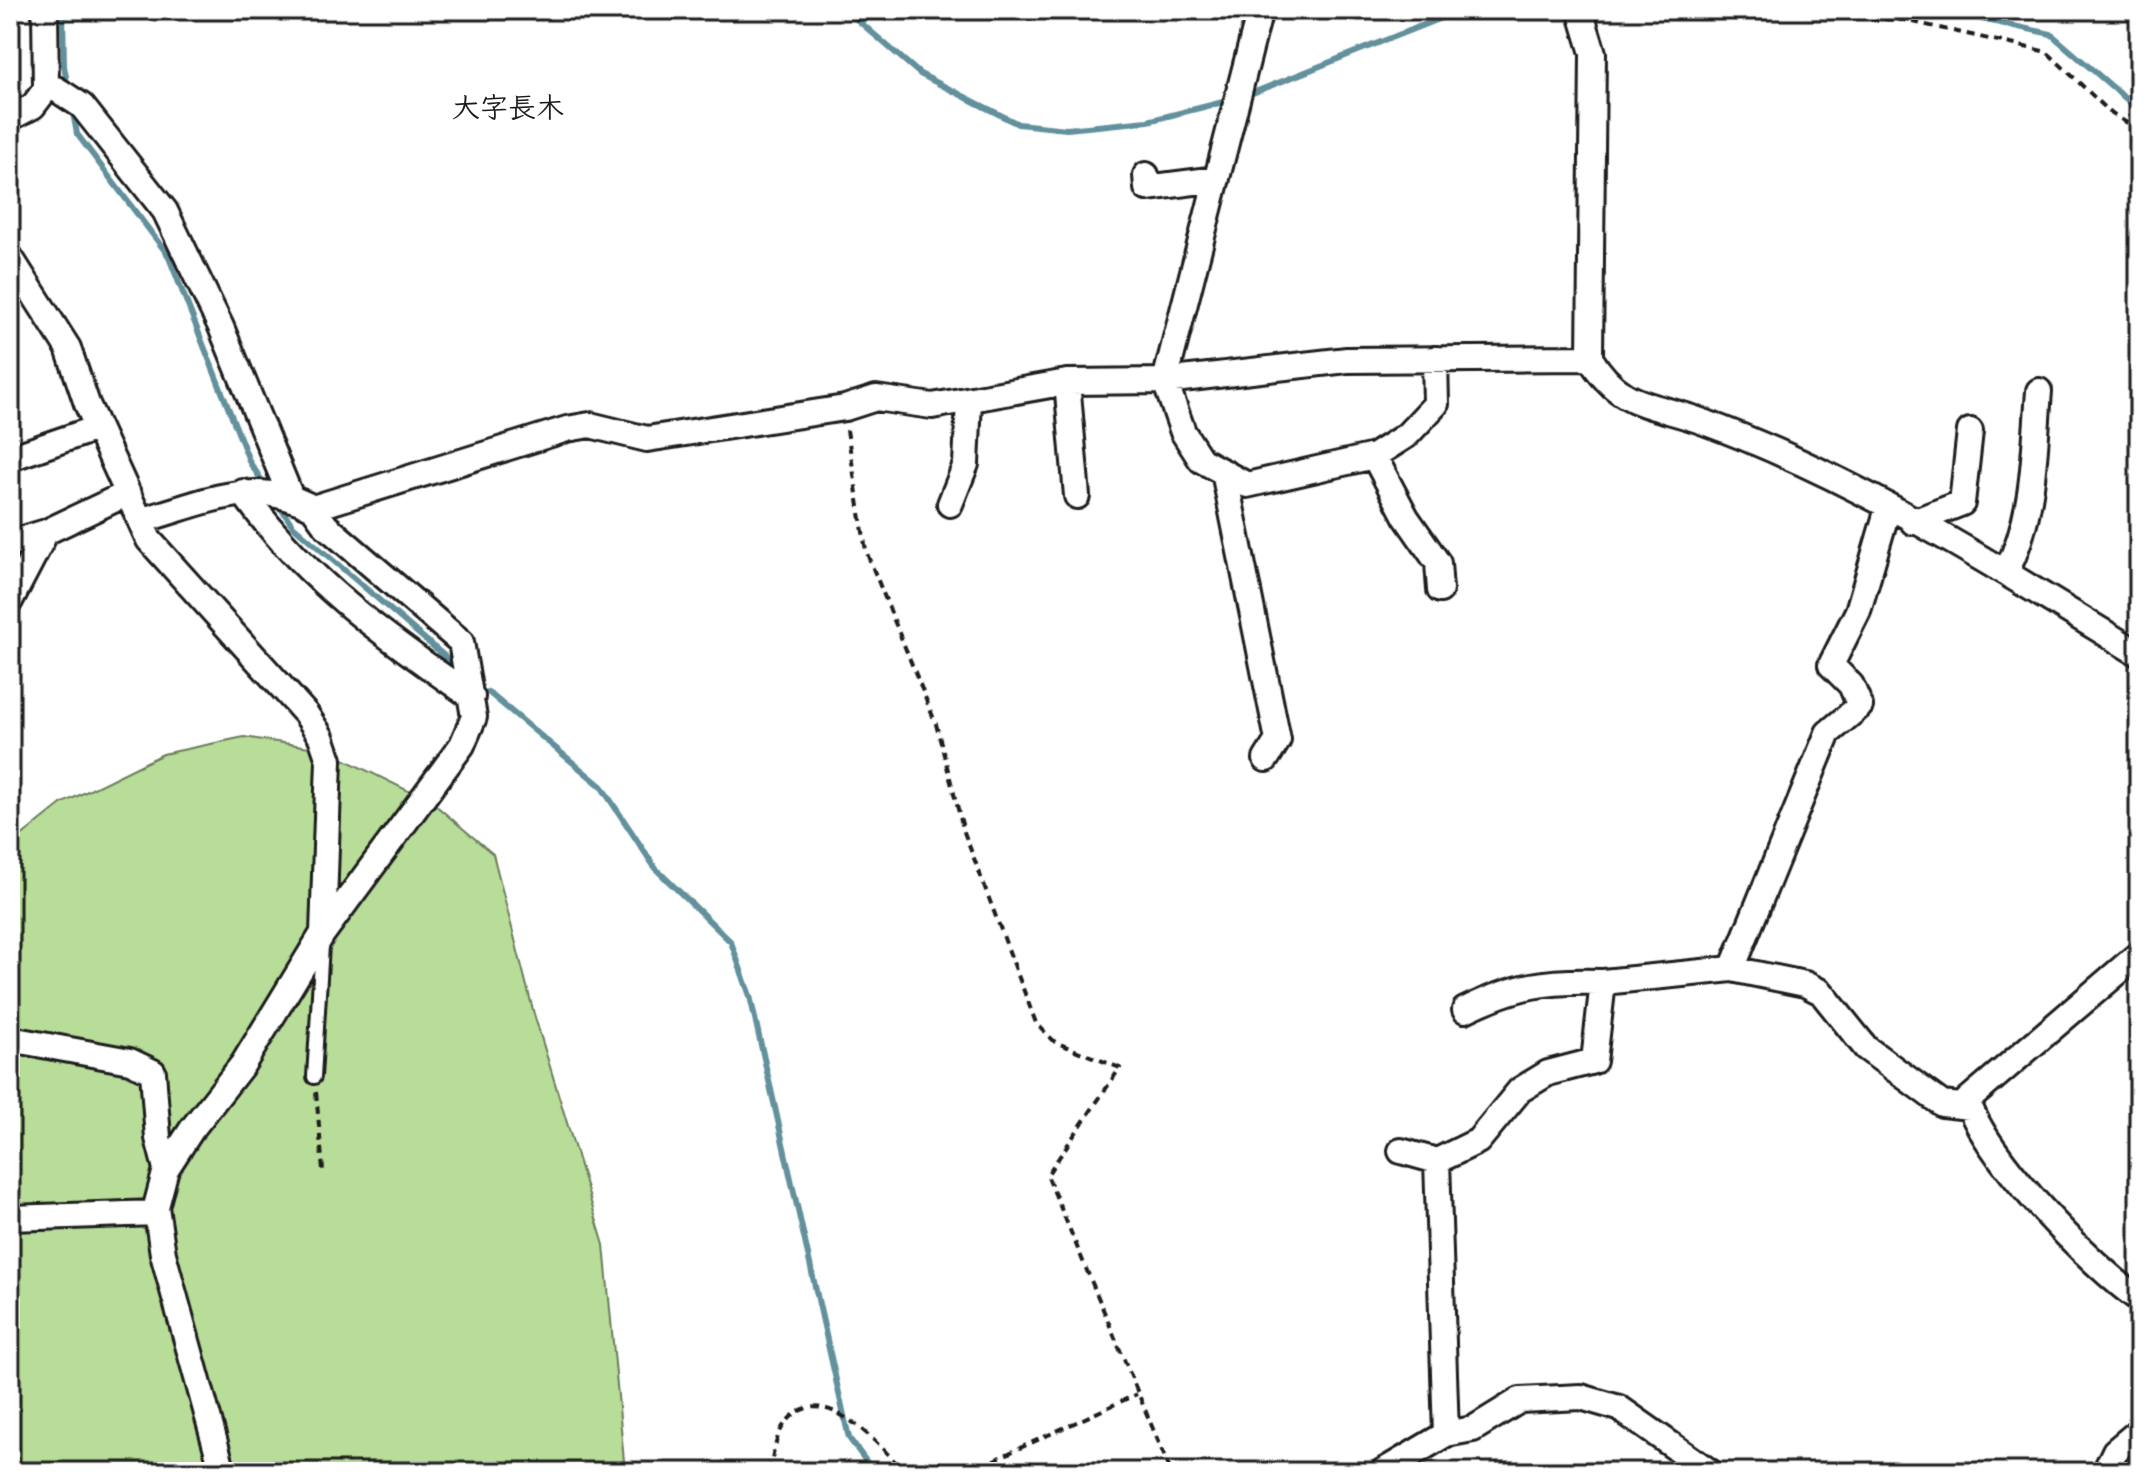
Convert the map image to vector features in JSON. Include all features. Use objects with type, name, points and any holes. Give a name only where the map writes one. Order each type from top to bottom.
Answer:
[{"type":"street","points":[[45,10],[51,89]]},
{"type":"street","points":[[1260,10],[1165,381],[1183,432],[1201,460],[1247,485],[1374,456],[1407,435],[1436,404],[1435,359]]},
{"type":"street","points":[[1580,10],[1593,53],[1590,358],[1604,382],[1619,395],[1701,421],[1804,463],[2006,572],[2139,654]]},
{"type":"street","points":[[51,89],[82,106],[165,211],[221,327],[288,495]]},
{"type":"street","points":[[10,118],[33,106],[51,89]]},
{"type":"street","points":[[1146,175],[1147,188],[1217,179]]},
{"type":"street","points":[[13,271],[68,348],[97,428],[149,540],[306,714],[321,737],[329,760],[323,933]]},
{"type":"street","points":[[313,508],[567,429],[590,425],[647,439],[845,408],[876,398],[932,406],[1067,382],[1165,381],[1347,360],[1590,358]]},
{"type":"street","points":[[1067,382],[1077,496]]},
{"type":"street","points":[[2006,572],[2021,543],[2029,511],[2039,391]]},
{"type":"street","points":[[950,504],[966,464],[969,400]]},
{"type":"street","points":[[16,456],[97,428]]},
{"type":"street","points":[[1913,522],[1962,503],[1970,431]]},
{"type":"street","points":[[1374,456],[1406,517],[1438,563],[1440,590]]},
{"type":"street","points":[[1224,472],[1278,740],[1266,759]]},
{"type":"street","points":[[249,492],[285,546],[383,635],[472,697]]},
{"type":"street","points":[[142,520],[249,492],[288,495],[313,508],[326,526],[461,642],[474,717],[462,745],[323,933],[243,1064],[192,1129],[166,1169],[157,1213],[177,1316],[223,1472]]},
{"type":"street","points":[[10,543],[46,532],[126,494]]},
{"type":"street","points":[[1732,969],[1828,733],[1860,706],[1851,685],[1831,665],[1858,611],[1888,508]]},
{"type":"street","points":[[10,563],[46,532]]},
{"type":"street","points":[[10,601],[46,532]]},
{"type":"street","points":[[2139,954],[1968,1100],[2007,1166],[2116,1283],[2139,1299]]},
{"type":"street","points":[[1465,1010],[1497,994],[1552,980],[1603,982],[1732,969],[1805,984],[1821,992],[1866,1048],[1942,1104],[1970,1107]]},
{"type":"street","points":[[1401,1151],[1437,1161],[1478,1141],[1520,1090],[1548,1073],[1594,1061],[1603,982]]},
{"type":"street","points":[[10,1039],[130,1061],[153,1072],[158,1138],[166,1169]]},
{"type":"street","points":[[1437,1161],[1446,1434]]},
{"type":"street","points":[[10,1218],[157,1213]]},
{"type":"street","points":[[1382,1472],[1446,1434],[1473,1429],[1520,1400],[1581,1397],[1619,1408],[1710,1472]]},
{"type":"street","points":[[2105,1472],[2115,1451],[2139,1431]]},
{"type":"lane","points":[[314,1077],[323,933]]},
{"type":"path","points":[[1787,10],[1816,16],[1904,20],[2047,52],[2112,114],[2139,130]]},
{"type":"path","points":[[845,408],[866,551],[936,724],[964,832],[1036,1023],[1055,1042],[1120,1068],[1047,1175],[1171,1472]]},
{"type":"path","points":[[314,1077],[323,1170]]},
{"type":"path","points":[[968,1472],[1137,1394]]},
{"type":"path","points":[[769,1472],[783,1426],[795,1413],[820,1408],[840,1413],[864,1429],[905,1472]]},
{"type":"green space","points":[[244,737],[323,749],[433,803],[493,854],[534,1014],[604,1245],[625,1472],[10,1472],[10,845],[61,804],[163,754]]},
{"type":"waterway","points":[[63,10],[64,66],[68,88]]},
{"type":"waterway","points":[[846,10],[920,74],[1018,124],[1067,129],[1148,121],[1231,100]]},
{"type":"waterway","points":[[1245,96],[1461,10]]},
{"type":"waterway","points":[[1939,10],[2051,34],[2139,110]]},
{"type":"waterway","points":[[72,107],[77,134],[168,255],[250,463],[267,488]]},
{"type":"waterway","points":[[278,504],[293,526],[449,660]]},
{"type":"waterway","points":[[488,692],[601,786],[656,869],[731,942],[750,996],[849,1438],[874,1472]]},
{"type":"district","name":"大字長木","points":[[508,107]]}]
